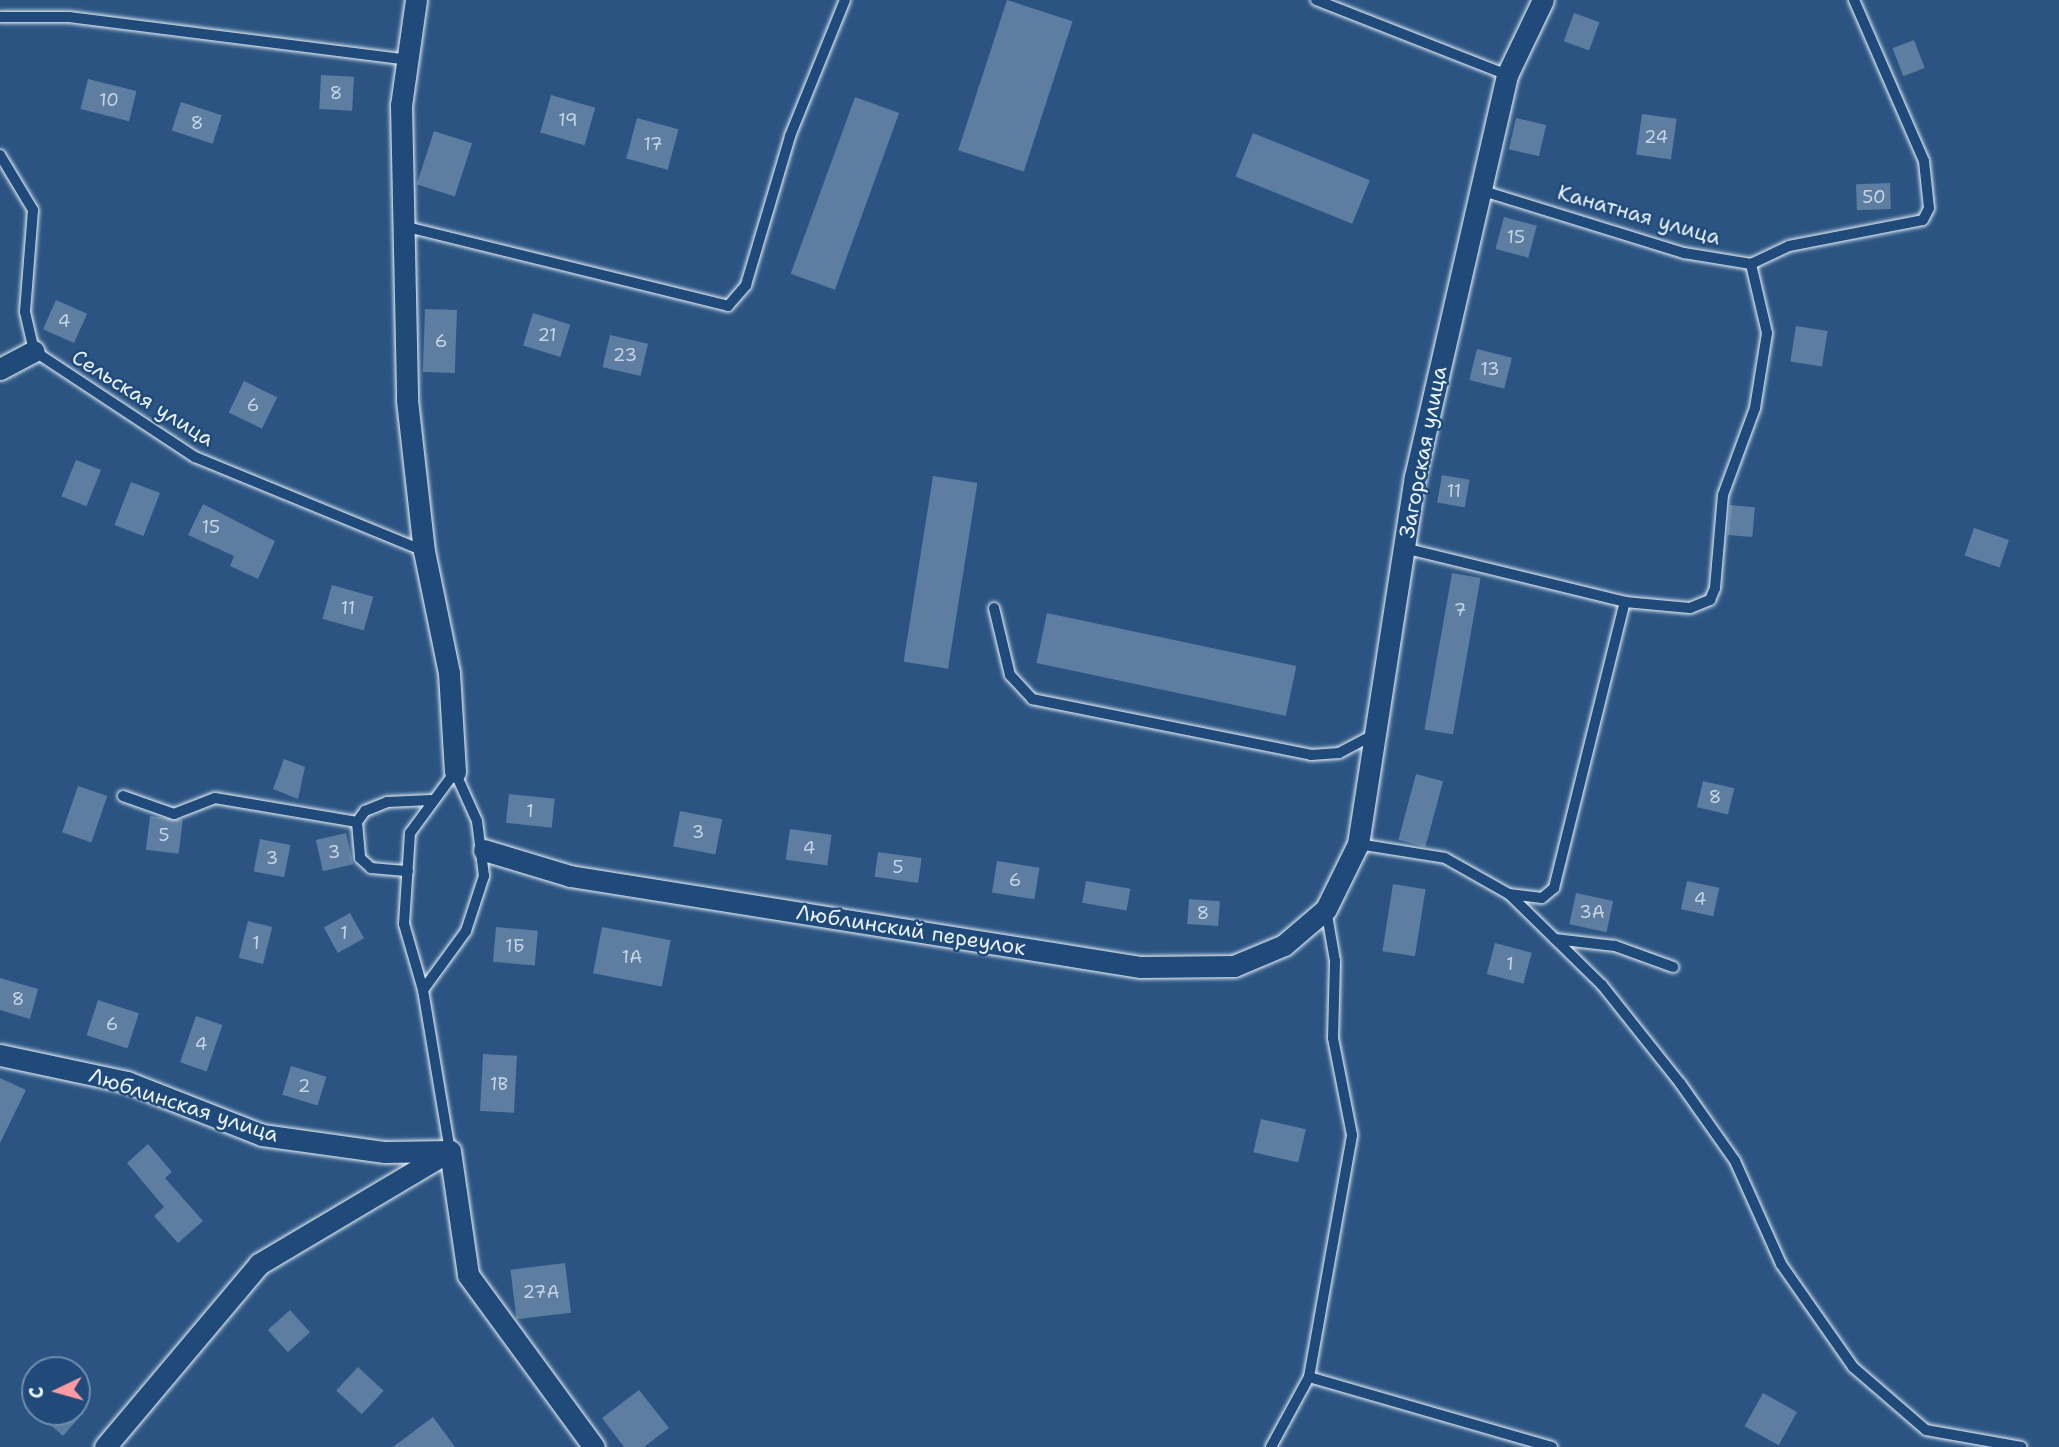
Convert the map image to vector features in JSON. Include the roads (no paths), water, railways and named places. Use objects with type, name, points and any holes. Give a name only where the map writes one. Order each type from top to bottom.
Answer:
[{"type":"street","points":[[416,0],[403,59],[399,225],[407,400],[424,551],[449,673],[455,772]]},
{"type":"street","name":"Загорская улица","points":[[1326,909],[1358,844],[1404,548],[1507,75],[1543,0]]},
{"type":"street","points":[[0,369],[34,351]]},
{"type":"street","name":"Люблинский переулок","points":[[484,850],[570,876],[1141,967],[1234,965],[1284,945],[1326,909]]},
{"type":"street","name":"Люблинская улица","points":[[0,1055],[127,1082],[262,1135],[386,1152],[450,1151]]},
{"type":"street","points":[[105,1447],[259,1264],[450,1151],[468,1275],[594,1447]]},
{"type":"lane","points":[[399,225],[728,306],[746,285],[790,136],[845,0]]},
{"type":"lane","points":[[1317,0],[1507,75]]},
{"type":"lane","points":[[1404,548],[1625,601],[1690,608],[1710,600],[1715,588],[1723,495],[1755,408],[1767,333],[1751,264],[1789,246],[1913,225],[1929,208],[1924,162],[1853,0]]},
{"type":"lane","points":[[0,17],[69,16],[403,59]]},
{"type":"lane","points":[[0,155],[33,210],[25,312],[34,351]]},
{"type":"lane","name":"Канатная улица","points":[[1480,190],[1684,253],[1751,264]]},
{"type":"lane","name":"Сельская улица","points":[[34,351],[195,457],[424,551]]},
{"type":"lane","points":[[1509,894],[1542,898],[1554,888],[1625,601]]},
{"type":"lane","points":[[994,608],[1010,675],[1032,699],[1300,754],[1339,753],[1375,734]]},
{"type":"lane","points":[[423,990],[466,931],[484,876],[484,850],[455,772],[431,800],[410,834],[404,923],[423,990],[450,1151]]},
{"type":"lane","points":[[123,796],[174,814],[215,798],[357,822]]},
{"type":"lane","points":[[408,871],[371,868],[360,858],[357,822],[365,811],[387,802],[431,800]]},
{"type":"lane","points":[[1358,844],[1445,858],[1509,894],[1602,985],[1719,1139],[1781,1264],[1853,1367],[1926,1430],[2021,1447]]},
{"type":"lane","points":[[1271,1447],[1309,1377],[1352,1135],[1333,1038],[1335,961],[1326,909]]},
{"type":"lane","points":[[1555,939],[1615,946],[1673,967]]},
{"type":"lane","points":[[1309,1377],[1552,1447]]}]
